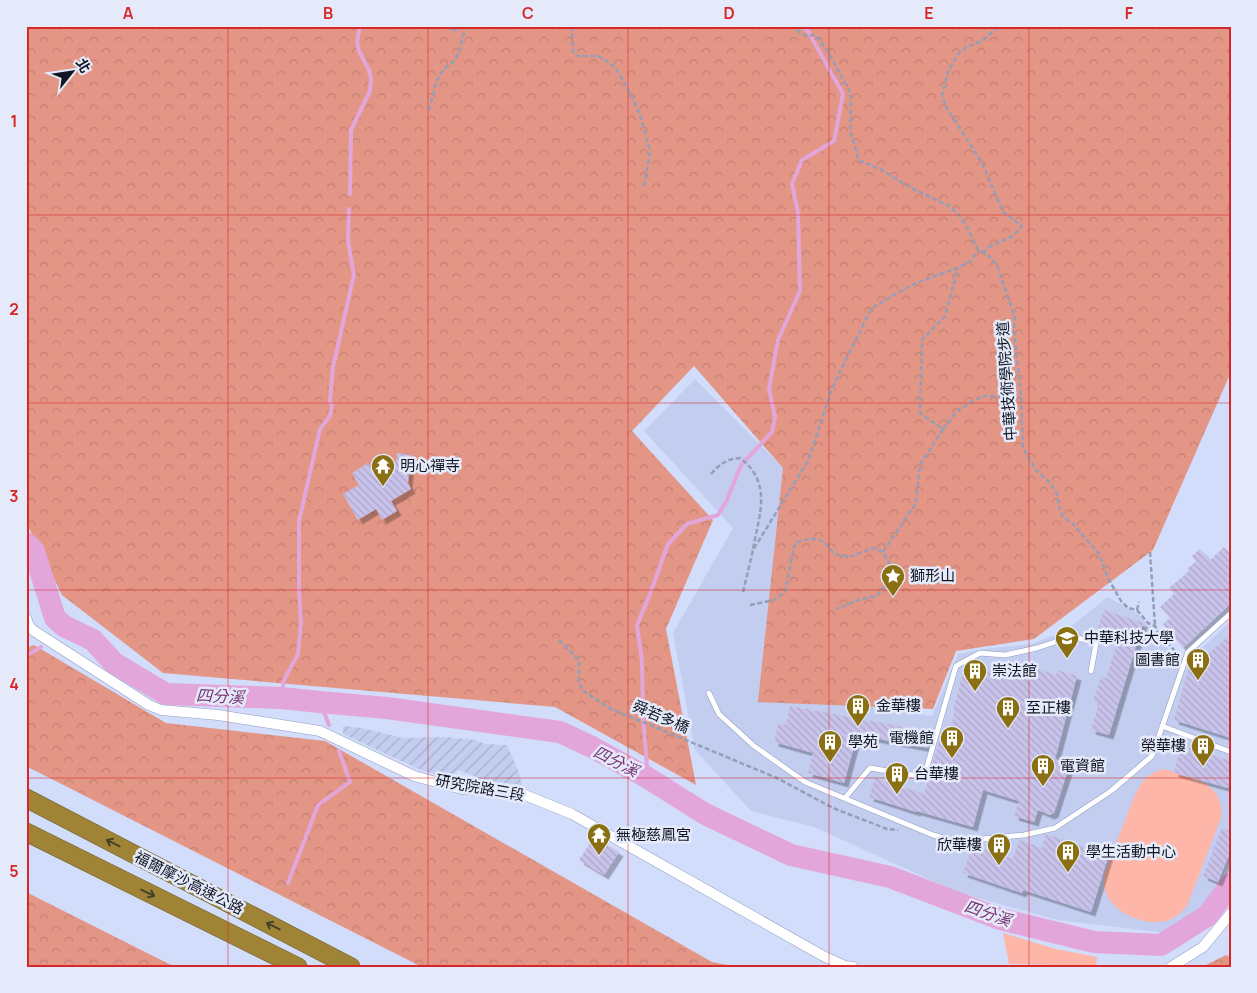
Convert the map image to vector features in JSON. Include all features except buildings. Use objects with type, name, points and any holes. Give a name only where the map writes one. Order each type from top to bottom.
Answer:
[{"type":"highway","name":"福爾摩沙高速公路","points":[[26,798],[351,967]]},
{"type":"highway","name":"福爾摩沙高速公路","points":[[26,832],[294,965]]},
{"type":"street","points":[[26,618],[30,632]]},
{"type":"street","name":"研究院路三段","points":[[30,632],[63,650],[139,700],[161,710],[218,714],[320,731],[414,776],[462,789],[520,793],[572,814],[825,957],[845,966],[853,967]]},
{"type":"street","points":[[1171,967],[1203,947],[1231,914]]},
{"type":"lane","points":[[709,693],[719,714],[754,746],[805,782],[933,835],[973,840],[1031,833],[1055,828],[1111,791],[1152,756],[1186,655],[1231,613]]},
{"type":"lane","points":[[845,798],[870,768],[924,777],[956,666],[980,653],[1005,655],[1037,648],[1073,636],[1096,644],[1092,671]]},
{"type":"lane","points":[[1162,726],[1231,752]]},
{"type":"path","points":[[446,26],[449,29],[458,30],[461,26]]},
{"type":"path","points":[[429,110],[437,80],[442,70],[454,61],[459,52],[466,26]]},
{"type":"path","points":[[572,26],[573,52],[577,56],[598,56],[610,63],[617,70],[633,98],[650,151],[644,188]]},
{"type":"path","points":[[753,552],[808,461],[833,386],[871,309],[916,284],[958,268],[970,261],[978,250],[959,215],[949,206],[913,189],[880,169],[858,160],[858,151],[852,134],[851,96],[849,90],[827,50],[815,34],[806,36],[790,26]]},
{"type":"path","points":[[983,253],[989,247],[1013,236],[1022,226],[1003,212],[981,161],[946,107],[942,95],[948,72],[958,54],[967,47],[982,41],[999,26]]},
{"type":"path","name":"中華技術學院步道","points":[[978,250],[992,259],[1000,270],[1015,318],[1014,330],[1021,397],[1023,448],[1035,469],[1051,484],[1057,494],[1061,518],[1072,523],[1099,554],[1108,578],[1121,601],[1128,608],[1137,610],[1148,623],[1155,626],[1159,634],[1176,652],[1186,655]]},
{"type":"path","points":[[943,429],[920,413],[922,340],[945,316],[958,268]]},
{"type":"path","points":[[883,552],[916,503],[920,465],[943,429],[958,410],[982,396],[1021,397]]},
{"type":"path","points":[[711,474],[729,459],[740,458],[750,466],[757,478],[762,495],[753,552],[743,592]]},
{"type":"path","points":[[750,605],[774,600],[785,592],[795,543],[800,541],[819,539],[828,544],[834,554],[849,557],[874,548],[883,552],[894,572],[889,582],[877,596],[861,599],[836,609]]},
{"type":"path","points":[[1150,552],[1155,626]]},
{"type":"path","points":[[1137,610],[1139,602]]},
{"type":"path","name":"舜若多橋","points":[[559,640],[579,660],[579,680],[582,690],[609,708],[705,748]]},
{"type":"shaded area","name":"中華科技大學","points":[[695,379],[791,476],[777,690],[932,716],[958,654],[1031,644],[1065,631],[1108,597],[1138,614],[1183,665],[1231,621],[1231,859],[1219,883],[1202,906],[1166,933],[1058,920],[957,892],[814,827],[751,811],[695,750],[673,633],[733,528],[644,431]]},
{"type":"shaded area","points":[[343,726],[362,728],[403,738],[445,737],[475,740],[485,744],[507,745],[522,785],[475,779],[475,776],[458,770],[449,777],[421,770],[343,734]]},
{"type":"shaded area","points":[[1164,769],[1195,779],[1212,789],[1218,796],[1221,806],[1221,818],[1187,906],[1172,918],[1156,922],[1134,918],[1115,905],[1108,897],[1104,887],[1104,876],[1140,786],[1149,776]]},
{"type":"shaded area","points":[[1003,933],[1056,949],[1097,957],[1096,966],[1009,964]]},
{"type":"green space","points":[[26,26],[1231,26],[1231,372],[1153,550],[1034,639],[956,651],[933,709],[758,702],[783,468],[694,366],[632,431],[713,520],[666,629],[696,785],[555,707],[163,673],[62,595],[26,522]]},
{"type":"green space","points":[[34,645],[166,723],[325,741],[712,962],[738,967],[422,967],[26,766],[26,648]]},
{"type":"green space","points":[[26,892],[175,967],[26,967]]},
{"type":"green space","points":[[1226,955],[1231,958],[1231,967],[1202,967]]},
{"type":"waterway","points":[[350,194],[351,130],[370,91],[371,79],[357,42],[360,26]]},
{"type":"waterway","points":[[648,778],[643,717],[642,661],[637,625],[668,544],[687,524],[718,515],[727,500],[741,465],[772,432],[775,417],[769,389],[778,340],[800,291],[798,212],[792,184],[802,160],[834,141],[843,94],[808,31],[801,26]]},
{"type":"waterway","points":[[281,698],[284,680],[298,654],[301,622],[299,521],[320,429],[330,416],[333,367],[354,275],[348,241],[349,209]]},
{"type":"waterway","name":"四分溪","points":[[26,543],[34,551],[55,618],[64,626],[93,640],[114,663],[166,694],[281,698],[387,708],[560,732],[592,747],[648,778],[705,814],[791,855],[890,877],[1000,919],[1094,942],[1161,945],[1207,916],[1231,884]]},
{"type":"waterway","name":"四分溪","points":[[59,630],[64,626]]},
{"type":"waterway","points":[[26,656],[41,647]]},
{"type":"waterway","points":[[320,702],[329,725]]},
{"type":"waterway","points":[[288,883],[318,805],[350,782],[339,751]]},
{"type":"place","name":"明心禪寺","points":[[383,487]]},
{"type":"place","name":"獅形山","points":[[893,597]]},
{"type":"place","name":"中華科技大學","points":[[1067,659]]},
{"type":"place","name":"圖書館","points":[[1198,681]]},
{"type":"place","name":"崇法館","points":[[975,692]]},
{"type":"place","name":"金華樓","points":[[858,727]]},
{"type":"place","name":"至正樓","points":[[1008,729]]},
{"type":"place","name":"電機館","points":[[952,759]]},
{"type":"place","name":"學苑","points":[[830,763]]},
{"type":"place","name":"榮華樓","points":[[1203,767]]},
{"type":"place","name":"電資館","points":[[1043,787]]},
{"type":"place","name":"台華樓","points":[[897,795]]},
{"type":"place","name":"無極慈鳳宮","points":[[599,856]]},
{"type":"place","name":"欣華樓","points":[[999,866]]},
{"type":"place","name":"學生活動中心","points":[[1068,873]]}]
